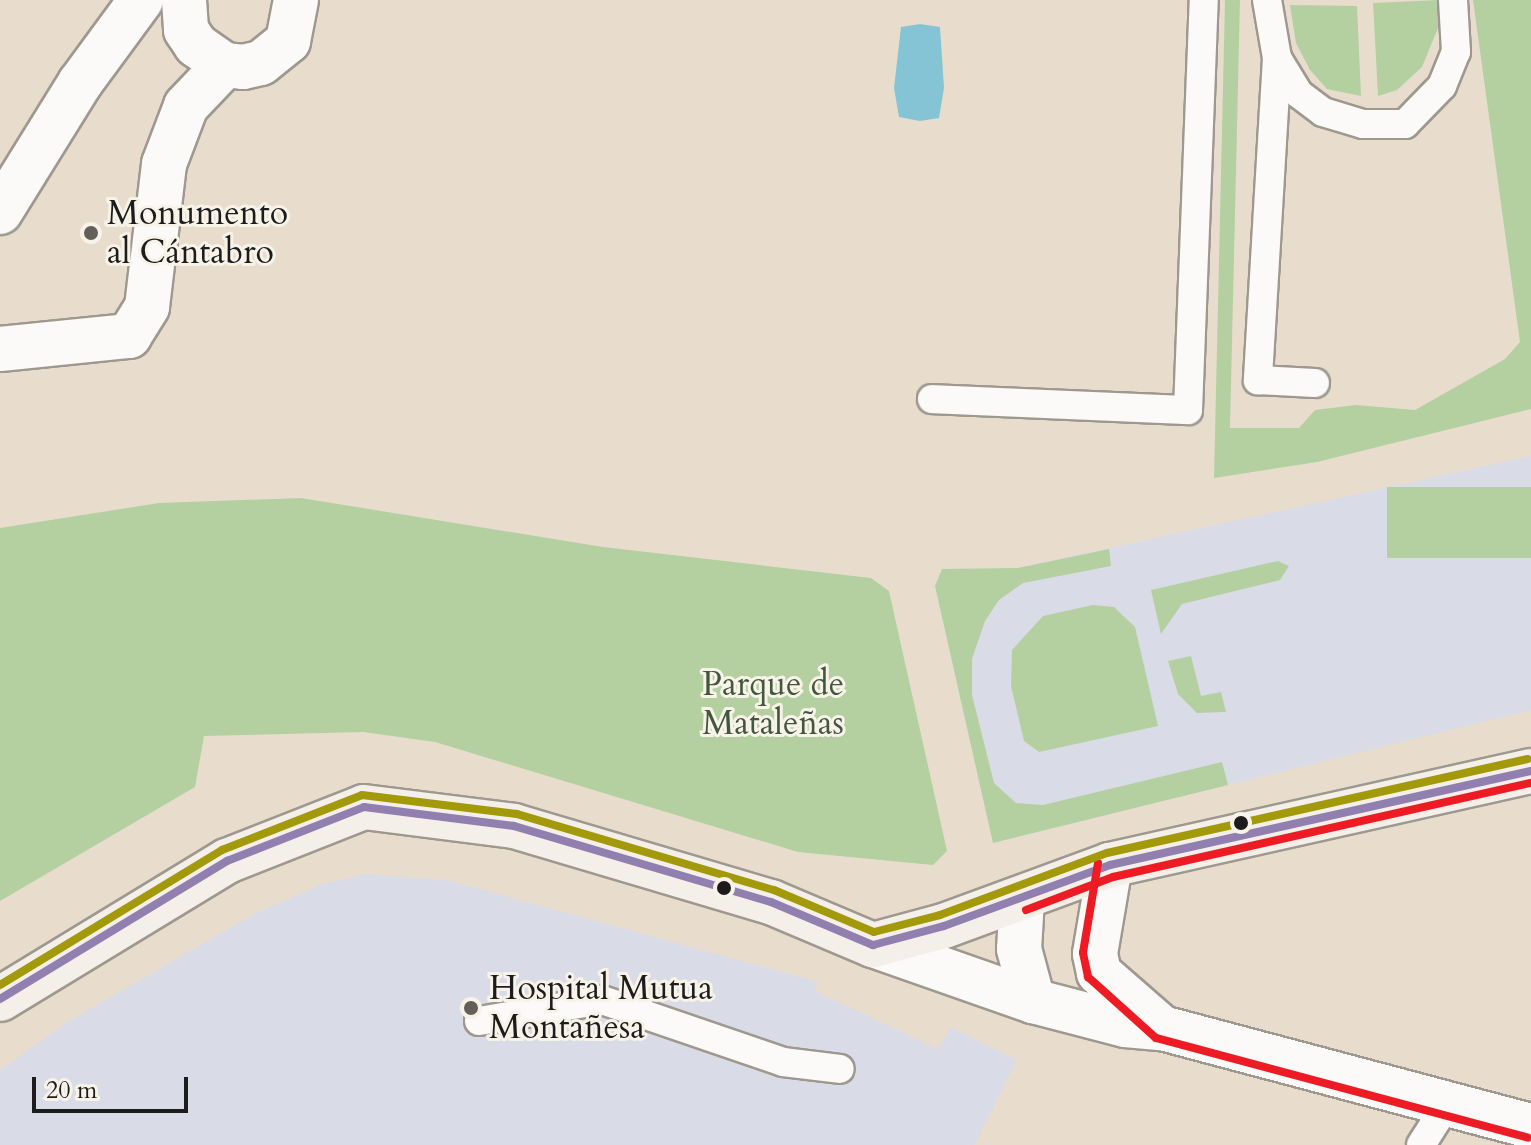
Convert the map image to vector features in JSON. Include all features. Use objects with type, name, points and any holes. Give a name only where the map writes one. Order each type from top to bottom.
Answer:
[{"type":"main road","points":[[0,999],[227,861],[364,807],[514,826],[771,902],[873,945],[1022,899],[1110,865],[1531,771]]},
{"type":"street","points":[[0,212],[80,83],[141,0]]},
{"type":"street","points":[[184,0],[186,30],[196,45],[225,65],[252,65],[276,54],[295,25],[296,0]]},
{"type":"street","points":[[0,349],[129,336],[147,307],[164,164],[186,106],[225,65]]},
{"type":"street","points":[[1110,865],[1095,954],[1099,973],[1162,1028]]},
{"type":"street","points":[[1022,899],[1019,949],[1033,1001]]},
{"type":"street","points":[[873,945],[1033,1001],[1125,1025],[1162,1028],[1449,1101],[1531,1126]]},
{"type":"lane","points":[[932,399],[1188,410],[1204,0]]},
{"type":"lane","points":[[1267,0],[1277,58],[1258,380],[1315,383]]},
{"type":"lane","points":[[1277,58],[1299,94],[1323,112],[1363,124],[1405,124],[1442,86],[1456,52],[1453,0]]},
{"type":"lane","points":[[479,1021],[602,1000],[783,1062],[840,1069]]},
{"type":"lane","points":[[1421,1145],[1449,1101]]},
{"type":"shaded area","points":[[1531,456],[1531,710],[993,843],[935,586],[942,569],[1018,568]]},
{"type":"shaded area","name":"Hospital Mutua Montañesa","points":[[365,874],[447,880],[818,982],[815,991],[938,1049],[951,1027],[1017,1060],[975,1145],[0,1145],[0,1070],[64,1024],[254,914],[322,884]]},
{"type":"green space","points":[[1225,0],[1240,0],[1230,428],[1299,428],[1315,410],[1356,405],[1415,410],[1505,359],[1520,342],[1473,0],[1531,0],[1531,409],[1317,462],[1214,478]]},
{"type":"green space","points":[[1439,0],[1438,28],[1422,67],[1397,90],[1378,96],[1373,3]]},
{"type":"green space","points":[[1290,5],[1357,6],[1361,96],[1327,89],[1310,70],[1296,43]]},
{"type":"green space","points":[[1387,487],[1531,487],[1531,558],[1387,558]]},
{"type":"green space","name":"Parque de Mataleñas","points":[[301,498],[603,547],[871,578],[889,591],[947,851],[933,865],[798,852],[435,742],[363,732],[204,736],[195,787],[0,901],[0,528],[159,503]]},
{"type":"green space","points":[[1109,549],[1111,566],[1023,583],[999,600],[985,621],[972,659],[972,695],[994,783],[1016,803],[1043,805],[1222,762],[1228,785],[993,843],[935,586],[942,569],[1018,568]]},
{"type":"green space","points":[[1278,561],[1289,566],[1280,580],[1182,604],[1161,634],[1151,590]]},
{"type":"green space","points":[[1093,605],[1114,607],[1135,627],[1158,726],[1039,752],[1024,741],[1011,686],[1012,650],[1043,616]]},
{"type":"green space","points":[[1191,656],[1201,696],[1221,692],[1226,712],[1197,713],[1178,694],[1168,661]]},
{"type":"water","points":[[920,24],[940,27],[944,88],[939,118],[920,121],[899,117],[894,88],[901,27]]},
{"type":"transit line","points":[[0,985],[222,850],[362,795],[517,814],[774,890],[874,932],[940,915],[1107,853],[1528,759]]},
{"type":"transit line","points":[[0,999],[227,861],[364,807],[514,826],[771,902],[873,945],[944,926],[1110,865],[1531,771]]},
{"type":"transit line","points":[[1026,910],[1113,877],[1531,783]]},
{"type":"transit line","points":[[1098,863],[1083,953],[1088,977],[1156,1038],[1528,1138]]},
{"type":"place","name":"Monumento al Cántabro","points":[[91,233]]},
{"type":"place","name":"Hospital Mutua Montañesa","points":[[471,1008]]}]
